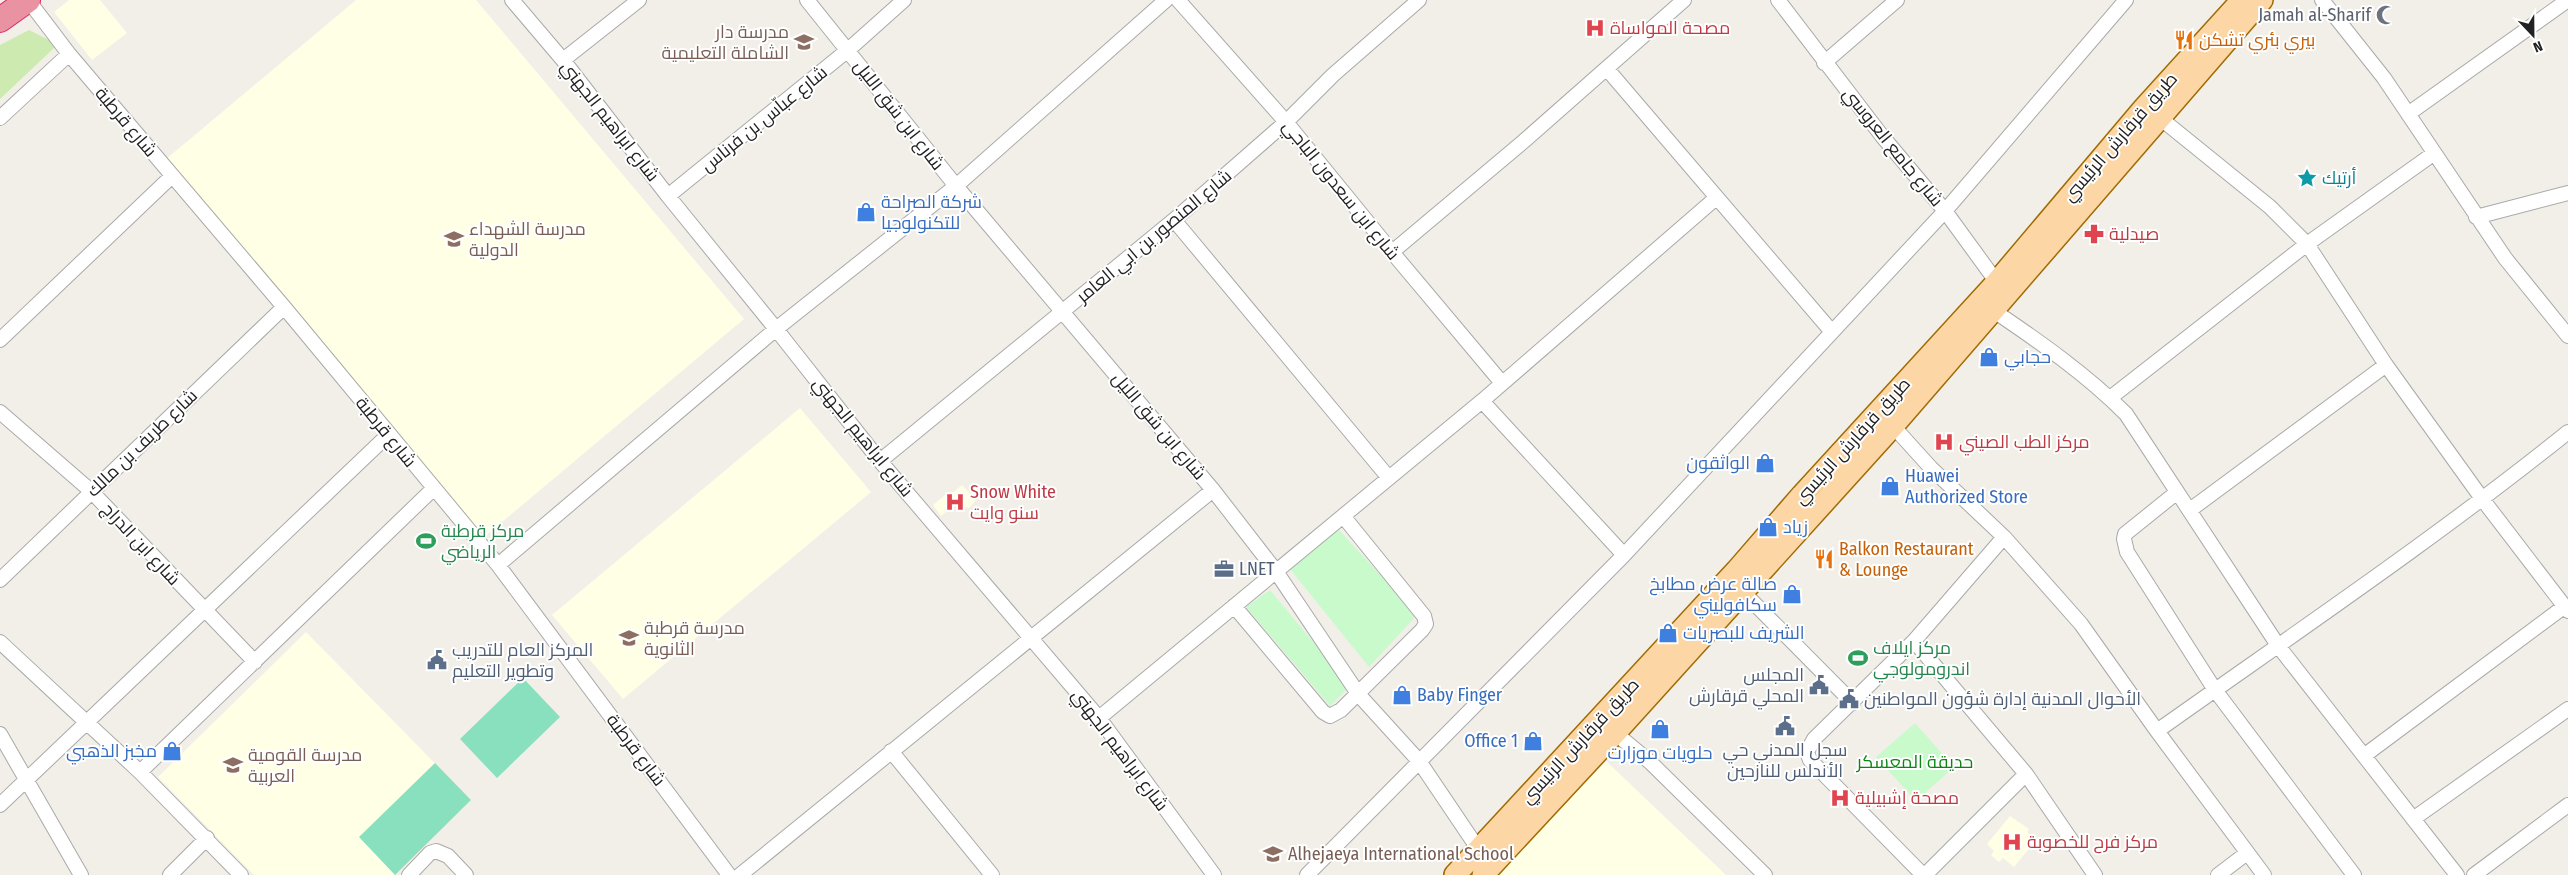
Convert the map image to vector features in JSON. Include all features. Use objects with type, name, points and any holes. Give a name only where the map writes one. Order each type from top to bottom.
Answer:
[{"type":"highway","points":[[0,20],[28,0]]},
{"type":"main road","name":"طريق قرقارش الرئيسي","points":[[1455,875],[1484,864],[1615,733],[1893,426],[1999,296],[2144,108],[2242,0]]},
{"type":"main road","name":"طريق قرقارش الرئيسي","points":[[1484,864],[2160,118],[2262,0]]},
{"type":"street","name":"شارع قرطبة","points":[[28,0],[69,54],[284,307],[388,435],[498,565],[730,875]]},
{"type":"street","name":"شارع ابراهيم الجهني","points":[[512,0],[563,60],[668,196],[880,461],[1099,718],[1214,875]]},
{"type":"street","points":[[563,60],[639,0]]},
{"type":"street","name":"شارع ابن شق الليل","points":[[807,0],[956,186],[1213,490],[1275,570],[1359,694],[1419,761],[1484,864]]},
{"type":"street","name":"شارع عباّس بن فرناس","points":[[668,196],[848,50],[904,0]]},
{"type":"street","points":[[498,565],[776,329],[956,186],[1166,0]]},
{"type":"street","name":"شارع ابن سعدون الباجي","points":[[1178,0],[1286,122],[1502,383]]},
{"type":"street","name":"شارع المنصور بن ابي العامر","points":[[880,461],[1063,313],[1174,220],[1286,122],[1333,75],[1418,0]]},
{"type":"street","points":[[1392,252],[1607,69],[1684,0]]},
{"type":"street","name":"شارع جامع العروسي","points":[[1778,0],[1824,63],[1945,211],[1999,296],[2054,352],[2110,398],[2134,424],[2176,493],[2190,510],[2279,647],[2457,875]]},
{"type":"street","points":[[1824,63],[1897,0]]},
{"type":"street","points":[[1307,875],[1332,852],[1419,761],[1624,555],[1945,211],[2126,0]]},
{"type":"street","points":[[2322,0],[2367,55],[2505,258],[2568,336]]},
{"type":"street","points":[[2408,114],[2568,0]]},
{"type":"street","points":[[0,118],[69,54]]},
{"type":"street","points":[[1607,69],[1832,332]]},
{"type":"street","points":[[2160,118],[2270,207],[2307,244],[2386,365],[2483,500],[2566,609],[2365,755]]},
{"type":"street","points":[[2110,398],[2307,244],[2433,154]]},
{"type":"street","points":[[0,340],[172,176]]},
{"type":"street","points":[[2476,216],[2568,193]]},
{"type":"street","points":[[1099,718],[1275,570],[1482,401],[1716,198]]},
{"type":"street","points":[[1174,220],[1389,478]]},
{"type":"street","name":"شارع طريف بن مالك","points":[[0,580],[284,307]]},
{"type":"street","points":[[2190,510],[2386,365]]},
{"type":"street","points":[[1482,401],[1624,555]]},
{"type":"street","name":"شارع ابن الدراج","points":[[0,412],[91,491],[254,662]]},
{"type":"street","points":[[1893,426],[1931,468],[2004,538],[2081,624],[2157,731],[2264,875]]},
{"type":"street","points":[[2157,731],[2279,647],[2483,500],[2568,432]]},
{"type":"street","points":[[0,805],[388,435]]},
{"type":"street","points":[[140,772],[433,489]]},
{"type":"street","points":[[740,875],[1213,490]]},
{"type":"street","points":[[2176,493],[2128,530],[2125,534],[2124,544],[2215,690],[2354,875]]},
{"type":"street","points":[[1234,606],[1323,712],[1330,716],[1341,710],[1422,630],[1426,620],[1343,516]]},
{"type":"street","points":[[2004,538],[1914,642],[1814,739],[1807,752],[1808,757],[1924,875],[2026,774]]},
{"type":"street","points":[[1743,592],[1853,703]]},
{"type":"street","points":[[0,642],[140,772],[207,838],[241,875]]},
{"type":"street","points":[[1914,642],[2026,774],[2095,875]]},
{"type":"street","points":[[2413,819],[2568,709]]},
{"type":"street","points":[[1615,733],[1650,762],[1764,875]]},
{"type":"street","points":[[0,734],[81,875]]},
{"type":"street","points":[[891,751],[992,875]]},
{"type":"street","points":[[2474,875],[2568,806]]},
{"type":"street","points":[[170,875],[207,838]]},
{"type":"street","points":[[408,875],[430,853],[436,851],[448,856],[466,875]]},
{"type":"street","points":[[2218,875],[2247,853]]},
{"type":"shaded area","points":[[69,0],[100,0],[127,33],[92,60],[54,12]]},
{"type":"shaded area","name":"مدرسة الشهداء الدولية","points":[[356,0],[476,0],[744,319],[483,538],[165,160]]},
{"type":"shaded area","points":[[800,408],[871,492],[623,699],[552,615]]},
{"type":"shaded area","name":"Snow White سنو وايت","points":[[962,485],[976,500],[969,508],[955,505],[941,516],[933,505],[945,495],[949,496]]},
{"type":"shaded area","points":[[306,632],[471,800],[394,875],[254,875],[158,777]]},
{"type":"shaded area","points":[[1606,761],[1726,875],[1497,875]]},
{"type":"shaded area","name":"مركز فرح للخصوبة","points":[[2010,816],[2029,829],[2027,832],[2036,840],[2014,867],[2003,858],[1999,862],[1991,855],[1994,851],[1987,844]]},
{"type":"green space","points":[[29,30],[55,43],[54,48],[0,99],[0,45]]},
{"type":"green space","points":[[1339,530],[1417,615],[1369,667],[1286,564]]},
{"type":"green space","points":[[1270,590],[1350,686],[1330,706],[1246,607]]},
{"type":"green space","points":[[523,678],[560,717],[497,778],[460,739]]},
{"type":"green space","name":"حديقة المعسكر","points":[[1915,723],[1954,767],[1916,801],[1876,757]]},
{"type":"green space","points":[[435,763],[471,800],[395,875],[359,837]]},
{"type":"place","name":"Jamah al-Sharif","points":[[2386,15]]},
{"type":"place","name":"مصحة المواساة","points":[[1595,28]]},
{"type":"place","name":"بيري بئري تشكن","points":[[2184,40]]},
{"type":"place","name":"مدرسة دار الشاملة التعليمية","points":[[804,42]]},
{"type":"place","name":"أرتيك","points":[[2307,178]]},
{"type":"place","name":"شركة الصراحة للتكنولوجيا","points":[[866,212]]},
{"type":"place","name":"صيدلية","points":[[2094,234]]},
{"type":"place","name":"مدرسة الشهداء الدولية","points":[[454,239]]},
{"type":"place","name":"حجابي","points":[[1989,357]]},
{"type":"place","name":"مركز الطب الصيني","points":[[1944,442]]},
{"type":"place","name":"الواثقون","points":[[1765,463]]},
{"type":"place","name":"Huawei Authorized Store","points":[[1890,486]]},
{"type":"place","name":"Snow White سنو وايت","points":[[955,502]]},
{"type":"place","name":"زياد","points":[[1768,527]]},
{"type":"place","name":"مركز قرطبة الرياضي","points":[[426,541]]},
{"type":"place","name":"Balkon Restaurant & Lounge","points":[[1824,559]]},
{"type":"place","name":"LNET","points":[[1224,569]]},
{"type":"place","name":"صالة عرض مطابخ سكافوليني","points":[[1792,594]]},
{"type":"place","name":"الشريف للبصريات","points":[[1668,633]]},
{"type":"place","name":"مدرسة قرطبة الثانوية","points":[[629,638]]},
{"type":"place","name":"مركز ايلاف اندرومولوجي","points":[[1858,658]]},
{"type":"place","name":"المركز العام للتدريب وتطوير التعليم","points":[[437,660]]},
{"type":"place","name":"المجلس المحلي قرقارش","points":[[1819,685]]},
{"type":"place","name":"Baby Finger","points":[[1402,695]]},
{"type":"place","name":"الأحوال المدنية إدارة شؤون المواطنين","points":[[1849,699]]},
{"type":"place","name":"سجل المدني حي الأندلس للنازحين","points":[[1785,726]]},
{"type":"place","name":"حلويات موزارت","points":[[1660,729]]},
{"type":"place","name":"Office 1","points":[[1533,741]]},
{"type":"place","name":"مخبز الذهبي","points":[[172,751]]},
{"type":"place","name":"مدرسة القومية العربية","points":[[233,765]]},
{"type":"place","name":"مصحة إشبيلية","points":[[1840,798]]},
{"type":"place","name":"مركز فرح للخصوبة","points":[[2012,842]]},
{"type":"place","name":"Alhejaeya International School","points":[[1273,854]]}]
